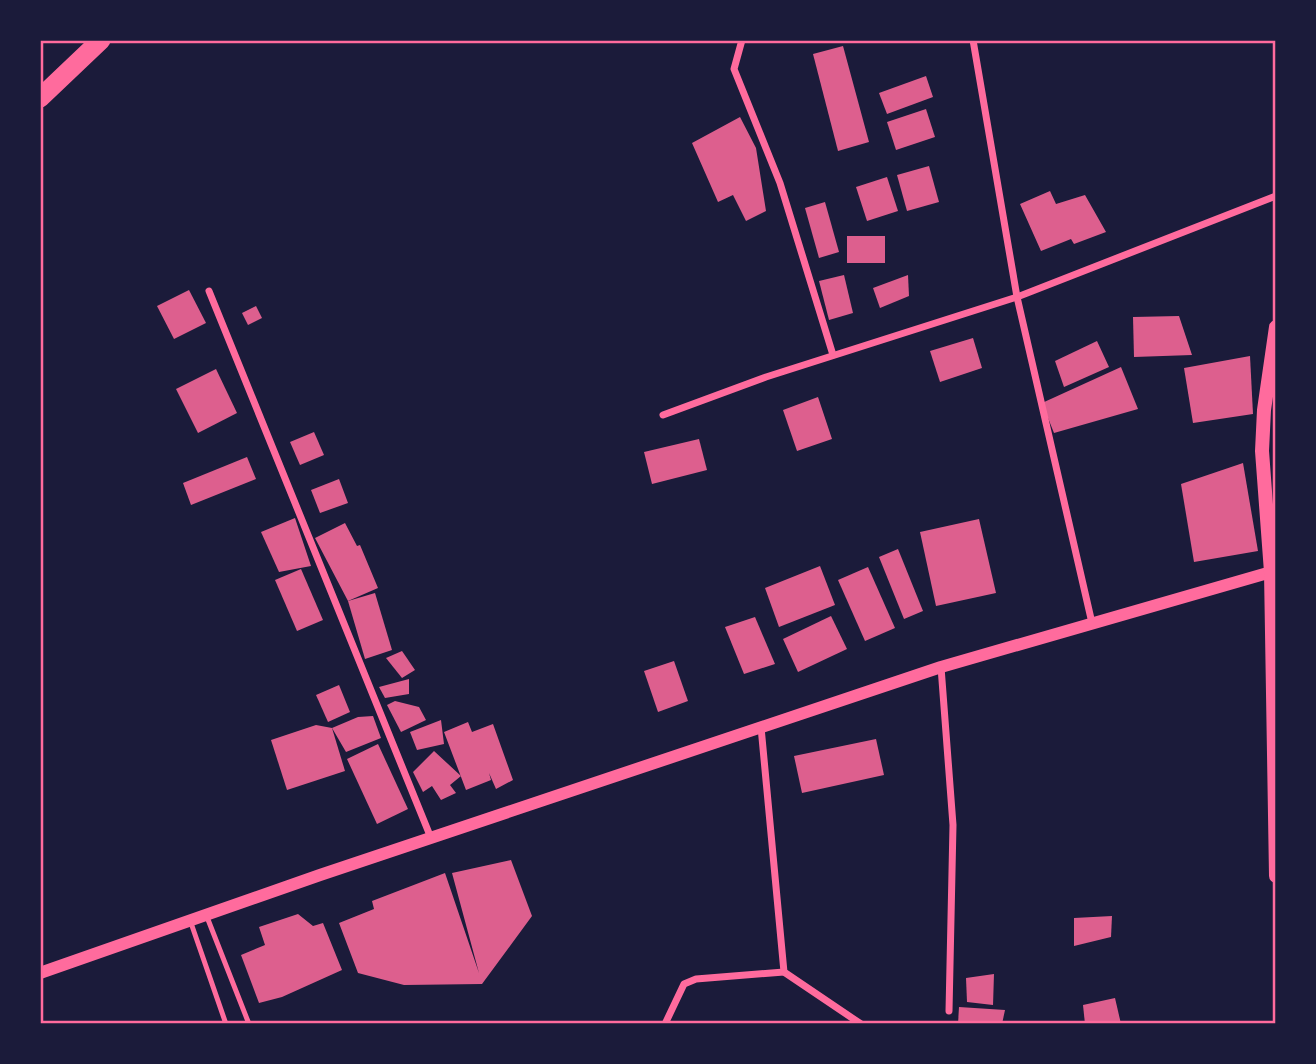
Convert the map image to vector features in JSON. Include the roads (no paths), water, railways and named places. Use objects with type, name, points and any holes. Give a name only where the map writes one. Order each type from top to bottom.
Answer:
[{"type":"highway","points":[[40,98],[101,40]]},
{"type":"main road","points":[[1276,327],[1270,407],[1262,451],[1271,572],[1276,876]]},
{"type":"street","points":[[742,40],[734,69],[779,183],[834,355]]},
{"type":"street","points":[[973,40],[1017,297],[1092,623]]},
{"type":"street","points":[[663,415],[834,355],[1017,297],[1276,196]]},
{"type":"street","points":[[209,291],[431,838]]},
{"type":"street","points":[[40,973],[941,667],[1271,572]]},
{"type":"street","points":[[941,667],[953,825],[949,1011]]},
{"type":"street","points":[[761,727],[784,972]]},
{"type":"street","points":[[665,1024],[684,984],[696,979],[784,972],[861,1024]]},
{"type":"lane","points":[[207,917],[249,1024]]},
{"type":"lane","points":[[191,923],[226,1024]]}]
